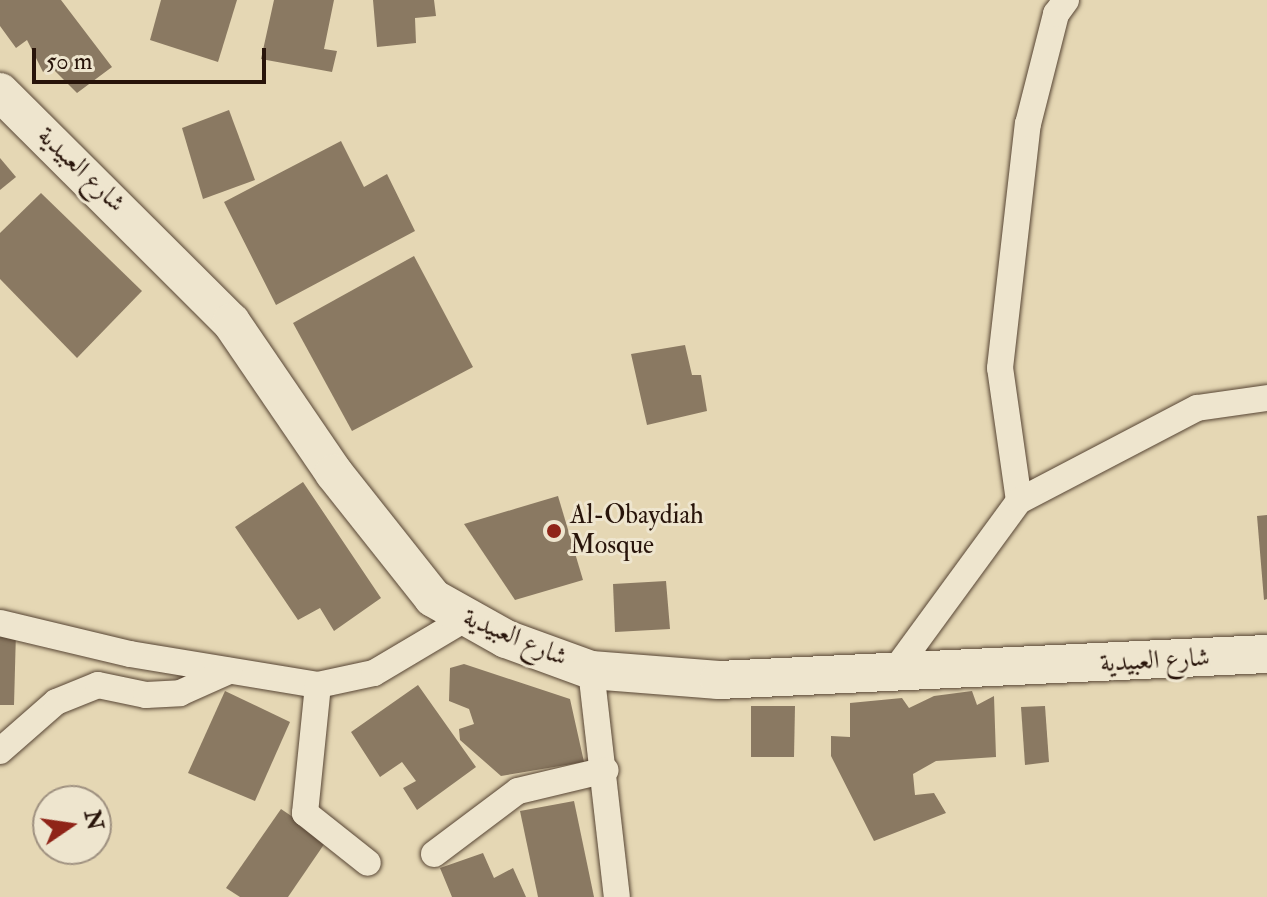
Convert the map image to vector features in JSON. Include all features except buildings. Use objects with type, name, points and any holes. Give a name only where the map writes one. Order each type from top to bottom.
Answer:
[{"type":"main road","name":"شارع العبيدية","points":[[0,92],[231,322],[396,558],[433,598],[465,619],[591,670],[719,680],[1267,654]]},
{"type":"street","points":[[1019,501],[1000,368],[1028,124],[1059,5]]},
{"type":"street","points":[[893,673],[1019,501],[1197,408],[1267,398]]},
{"type":"street","points":[[0,623],[229,671],[318,685],[374,673],[465,619]]},
{"type":"street","points":[[591,670],[606,770],[617,897]]},
{"type":"street","points":[[0,751],[56,702],[98,685],[146,695],[180,693],[229,671]]},
{"type":"street","points":[[318,685],[305,813],[368,863]]},
{"type":"street","points":[[434,854],[518,791],[606,770]]},
{"type":"place","name":"Al-Obaydiah Mosque","points":[[554,531]]}]
